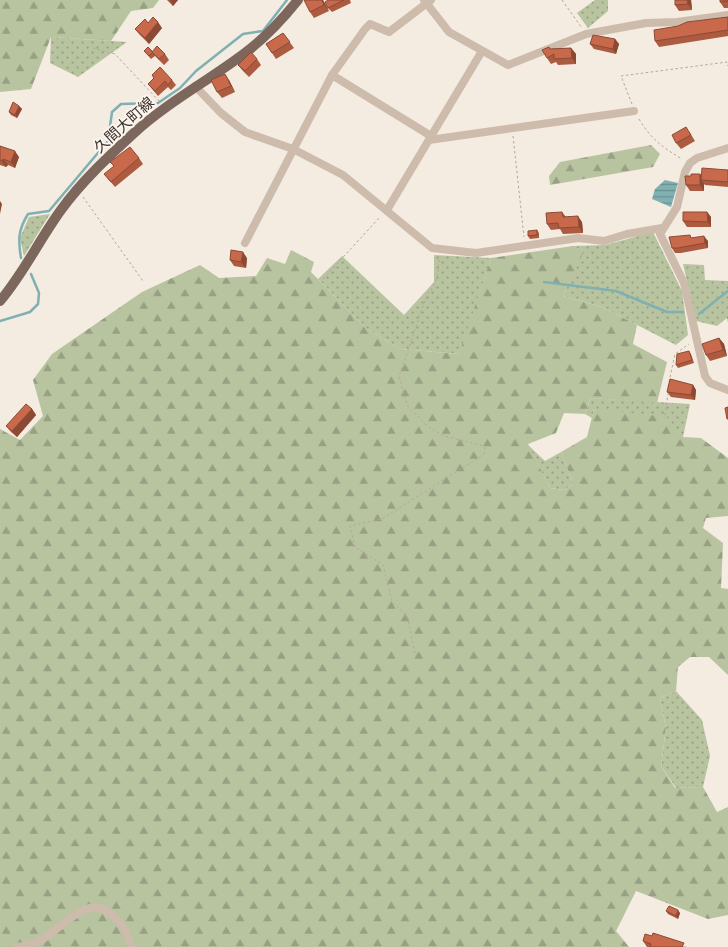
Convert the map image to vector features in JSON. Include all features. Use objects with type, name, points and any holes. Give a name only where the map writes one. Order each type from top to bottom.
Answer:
[{"type":"main road","name":"久間大町線","points":[[0,301],[14,284],[62,208],[134,132],[164,108],[244,54],[264,38],[298,0]]},
{"type":"street","points":[[245,243],[332,75],[370,24],[389,32],[428,1],[448,32],[508,65],[586,34],[646,22],[677,22],[728,15]]},
{"type":"street","points":[[387,210],[482,51]]},
{"type":"street","points":[[332,75],[430,138],[634,112]]},
{"type":"street","points":[[195,86],[221,113],[244,132],[293,149],[343,175],[432,248],[476,253],[578,238],[604,241],[627,234],[662,228]]},
{"type":"street","points":[[728,148],[697,158],[690,163],[685,172],[677,207],[662,228],[662,239],[684,283],[705,376],[710,383],[728,390]]},
{"type":"street","points":[[17,947],[36,943],[53,934],[80,912],[89,908],[102,909],[111,913],[127,931],[132,947]]},
{"type":"path","points":[[562,0],[586,34]]},
{"type":"path","points":[[93,48],[116,54],[156,98]]},
{"type":"path","points":[[690,163],[664,148],[649,136],[634,112],[621,76],[728,62],[728,66]]},
{"type":"path","points":[[512,128],[525,246]]},
{"type":"path","points":[[78,190],[143,281]]},
{"type":"path","points":[[323,279],[387,210]]},
{"type":"path","points":[[416,658],[408,615],[392,602],[383,565],[354,547],[350,526],[369,524],[382,519],[484,454],[485,448],[480,445],[444,436],[427,426],[408,405],[399,376],[427,295],[435,285],[439,273],[439,250]]},
{"type":"path","points":[[665,415],[668,404],[668,381],[675,354],[695,338]]},
{"type":"green space","points":[[0,0],[159,0],[153,8],[131,11],[111,41],[51,37],[31,89],[0,92]]},
{"type":"green space","points":[[595,0],[608,0],[608,11],[588,28],[577,13]]},
{"type":"green space","points":[[51,37],[127,42],[78,77],[50,63]]},
{"type":"green space","points":[[651,145],[660,154],[653,167],[550,185],[549,176],[560,162]]},
{"type":"green space","points":[[50,214],[24,256],[20,238],[29,217]]},
{"type":"green space","points":[[653,232],[682,291],[688,335],[676,345],[602,307],[563,296],[583,251],[573,246],[605,245]]},
{"type":"green space","points":[[573,246],[584,251],[563,296],[602,307],[637,325],[633,344],[667,362],[657,403],[591,398],[585,414],[564,413],[556,433],[528,444],[550,488],[565,490],[573,483],[561,452],[587,437],[594,409],[667,417],[683,437],[701,438],[728,458],[728,516],[706,518],[703,528],[723,543],[721,588],[728,589],[728,675],[709,657],[690,657],[678,667],[676,691],[660,698],[666,728],[661,766],[675,788],[703,787],[717,812],[728,807],[728,915],[708,919],[636,891],[616,931],[629,947],[0,947],[0,429],[20,440],[43,416],[33,380],[52,354],[142,292],[200,265],[219,278],[256,276],[267,258],[285,264],[291,250],[314,262],[311,272],[367,329],[401,349],[459,354],[491,258]]},
{"type":"green space","points":[[434,255],[491,258],[460,354],[401,349],[367,329],[318,279],[342,256],[404,315],[434,282]]},
{"type":"green space","points":[[683,264],[704,265],[705,280],[728,281],[728,323],[727,318],[717,326],[696,321]]},
{"type":"green space","points":[[591,398],[690,404],[683,437],[594,409],[592,418],[585,414]]},
{"type":"green space","points":[[527,444],[545,461],[561,452],[573,483],[565,490],[550,488]]},
{"type":"green space","points":[[676,691],[702,720],[710,756],[703,787],[676,788],[661,766],[666,728],[660,698]]},
{"type":"water","points":[[665,180],[678,183],[671,207],[652,199],[655,189]]},
{"type":"building","points":[[304,0],[322,0],[324,5],[310,12]]},
{"type":"building","points":[[328,0],[344,0],[328,8],[325,2]]},
{"type":"building","points":[[675,0],[687,0],[688,4],[675,5]]},
{"type":"building","points":[[153,17],[158,22],[145,38],[135,29],[145,19],[148,23]]},
{"type":"building","points":[[728,17],[728,30],[655,41],[654,30],[678,26],[687,22]]},
{"type":"building","points":[[283,33],[290,42],[272,53],[266,44]]},
{"type":"building","points":[[593,35],[615,39],[613,49],[590,44]]},
{"type":"building","points":[[157,46],[165,54],[159,59],[152,52]]},
{"type":"building","points":[[148,47],[153,52],[149,56],[144,51]]},
{"type":"building","points":[[549,47],[550,49],[571,48],[572,58],[554,59],[554,54],[547,58],[542,50]]},
{"type":"building","points":[[251,52],[257,59],[245,71],[238,65]]},
{"type":"building","points":[[160,67],[172,80],[168,85],[165,81],[155,91],[148,84],[154,78],[152,75]]},
{"type":"building","points":[[225,74],[231,86],[217,92],[211,80]]},
{"type":"building","points":[[13,102],[19,106],[15,115],[9,112]]},
{"type":"building","points":[[686,127],[691,135],[676,143],[672,135]]},
{"type":"building","points":[[0,146],[15,151],[11,162],[3,159],[2,161],[0,160]]},
{"type":"building","points":[[130,147],[139,158],[111,182],[104,174],[114,166],[110,162]]},
{"type":"building","points":[[702,168],[728,170],[728,182],[701,180]]},
{"type":"building","points":[[691,174],[700,174],[700,185],[686,185],[685,176],[691,176]]},
{"type":"building","points":[[562,212],[563,217],[578,216],[579,227],[559,228],[558,223],[547,224],[546,213]]},
{"type":"building","points":[[683,212],[707,212],[708,222],[683,221]]},
{"type":"building","points":[[537,230],[537,235],[528,236],[528,231]]},
{"type":"building","points":[[690,235],[691,238],[704,236],[705,243],[672,248],[669,237]]},
{"type":"building","points":[[231,250],[243,252],[241,262],[230,260]]},
{"type":"building","points":[[719,338],[723,350],[706,355],[702,344]]},
{"type":"building","points":[[689,351],[692,360],[676,365],[677,354]]},
{"type":"building","points":[[670,379],[693,385],[691,395],[667,392]]},
{"type":"building","points":[[26,404],[32,409],[12,431],[6,426]]},
{"type":"building","points":[[728,407],[728,419],[727,419],[725,408]]},
{"type":"building","points":[[669,906],[678,910],[676,916],[666,911]]},
{"type":"building","points":[[653,933],[684,943],[682,947],[650,947],[651,944],[643,941],[645,934],[652,936]]},
{"type":"waterway","points":[[21,258],[20,235],[22,225],[28,214],[49,211],[108,141],[112,112],[121,104],[158,103],[180,88],[196,71],[243,34],[263,31],[287,0]]},
{"type":"waterway","points":[[0,321],[30,312],[38,304],[39,293],[31,274]]},
{"type":"waterway","points":[[544,282],[616,291],[667,312],[683,312]]},
{"type":"waterway","points":[[699,314],[728,291]]}]
